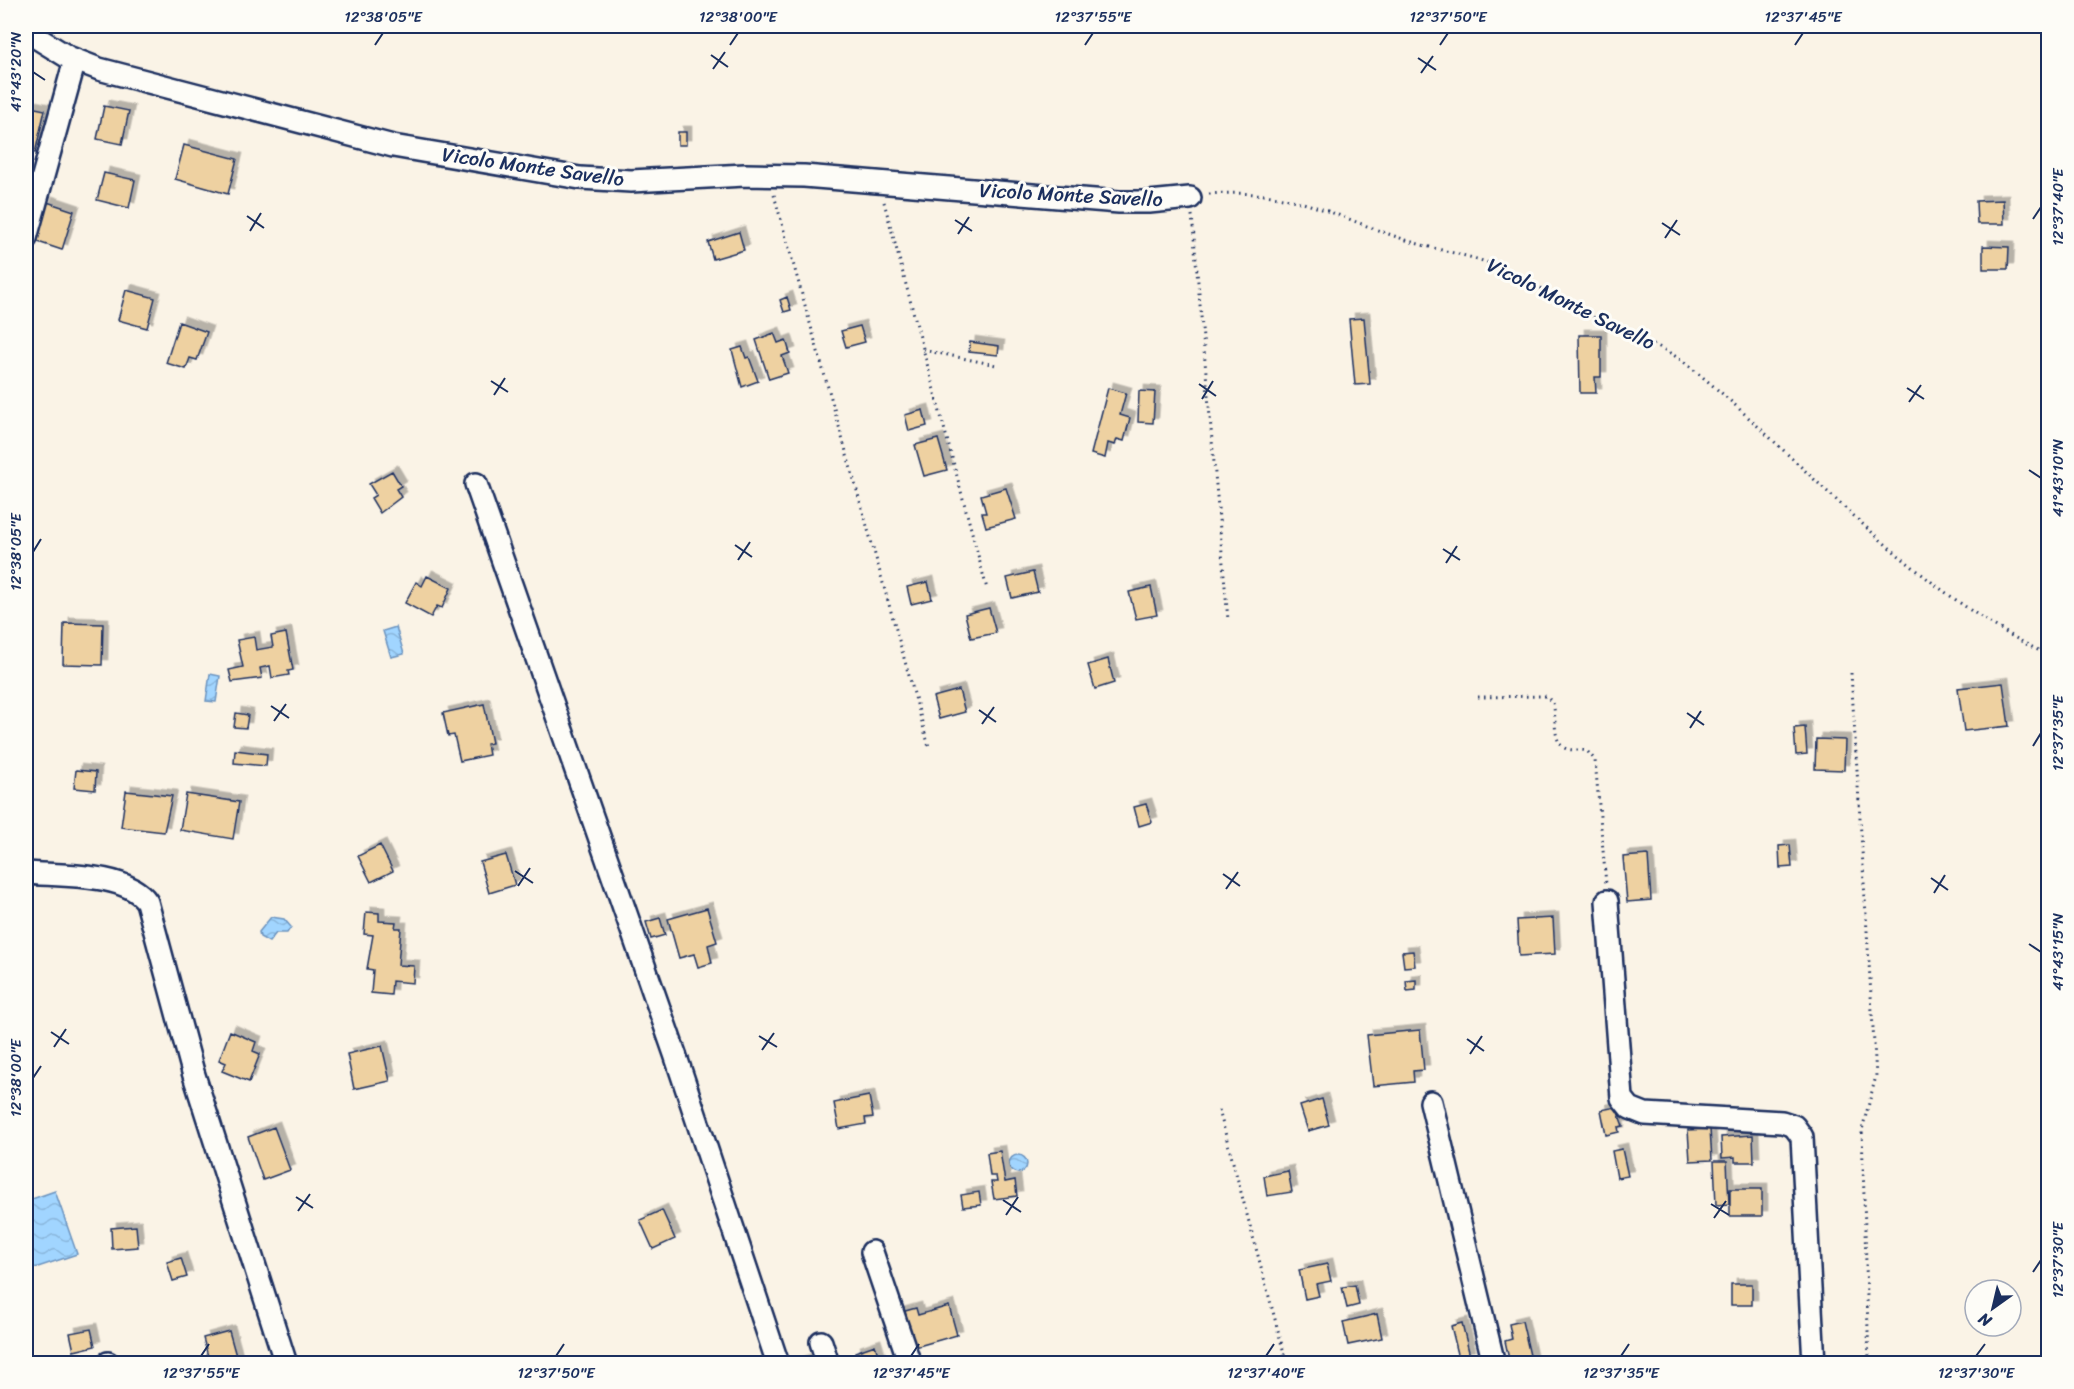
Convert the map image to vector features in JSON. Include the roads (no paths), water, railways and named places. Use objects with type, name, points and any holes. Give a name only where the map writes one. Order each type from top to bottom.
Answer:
[{"type":"street","name":"Vicolo Monte Savello","points":[[26,31],[75,60],[341,134],[402,148],[518,168],[620,181],[768,175],[1119,202],[1190,198]]},
{"type":"street","points":[[26,238],[75,60]]},
{"type":"street","points":[[476,484],[675,1054],[778,1364]]},
{"type":"street","points":[[26,873],[113,881],[137,891],[147,902],[192,1072],[286,1364]]},
{"type":"street","points":[[1607,901],[1622,1098],[1626,1104],[1645,1114],[1782,1122],[1794,1126],[1802,1137],[1814,1364]]},
{"type":"street","points":[[1431,1102],[1494,1364]]},
{"type":"street","points":[[872,1252],[910,1364]]},
{"type":"street","points":[[821,1342],[828,1364]]},
{"type":"water","points":[[396,627],[404,654],[391,657],[383,631]]},
{"type":"water","points":[[210,674],[220,676],[216,702],[206,701]]},
{"type":"water","points":[[271,917],[284,919],[291,927],[287,933],[276,933],[269,942],[260,937],[259,932]]},
{"type":"water","points":[[1018,1155],[1026,1160],[1027,1164],[1022,1172],[1018,1173],[1010,1168],[1009,1164],[1014,1156]]},
{"type":"water","points":[[55,1191],[77,1254],[26,1271],[26,1201]]}]
